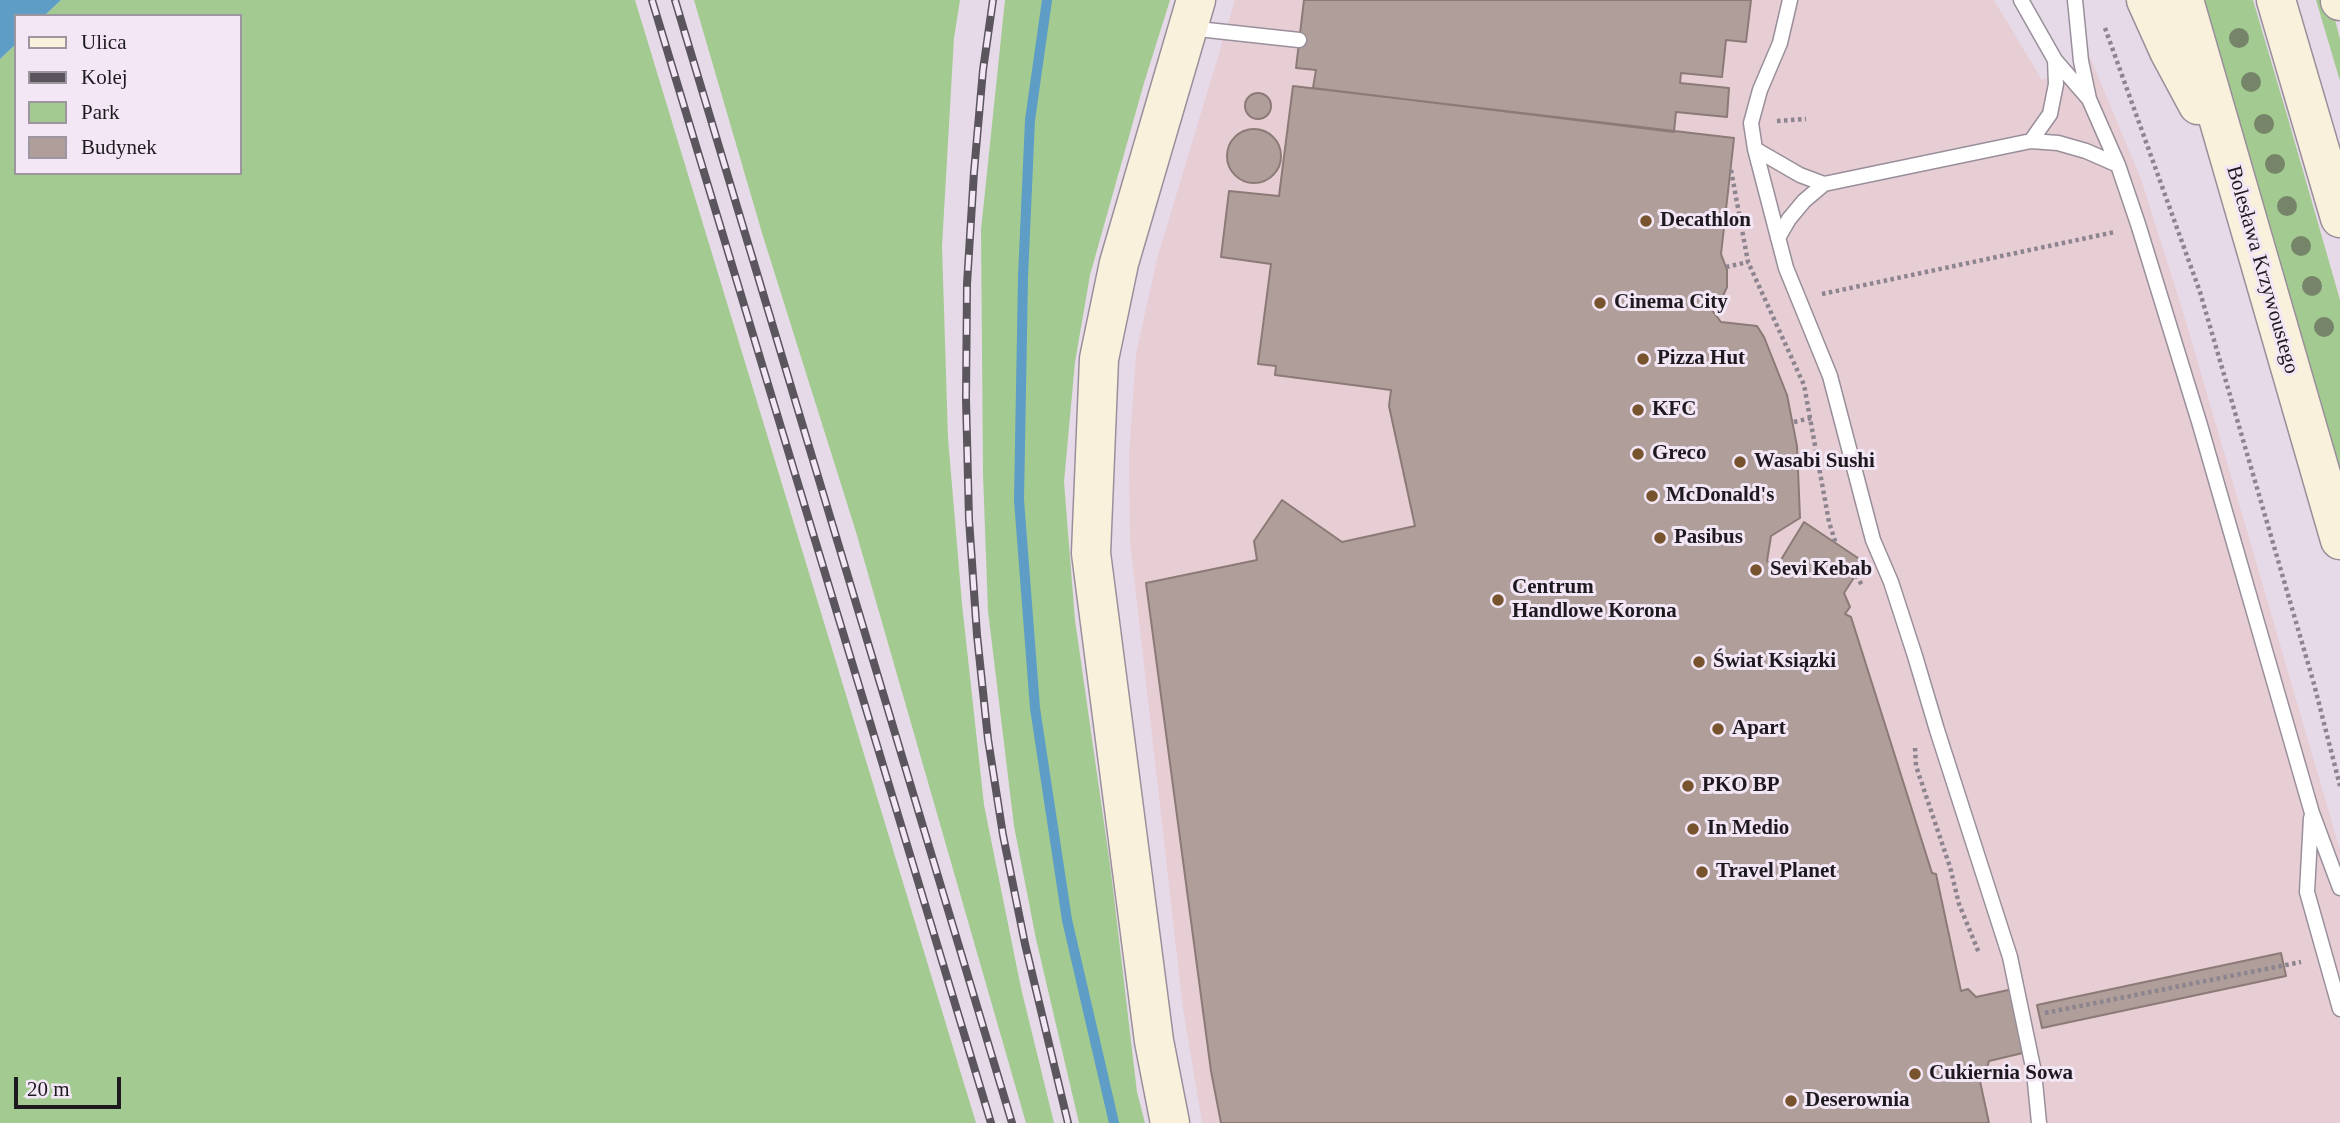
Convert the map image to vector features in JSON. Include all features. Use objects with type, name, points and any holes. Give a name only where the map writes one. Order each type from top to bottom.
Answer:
[{"type":"street","points":[[2146,0],[2169,51],[2235,176]]},
{"type":"street","name":"Bolesława Krzywoustego","points":[[2184,0],[2340,540]]},
{"type":"street","points":[[2276,0],[2340,218]]},
{"type":"street","points":[[1170,1123],[1154,1041],[1091,553],[1099,359],[1119,263],[1192,14]]},
{"type":"lane","points":[[1790,0],[1780,43],[1760,90],[1751,123],[1755,149],[1786,268],[1830,376],[1873,540],[1891,582],[2010,957],[2034,1072],[2039,1123]]},
{"type":"lane","points":[[2021,0],[2056,60],[2089,99]]},
{"type":"lane","points":[[2075,0],[2081,61],[2089,99],[2118,165],[2138,224],[2196,412],[2312,813],[2340,888]]},
{"type":"lane","points":[[1192,14],[1299,40]]},
{"type":"lane","points":[[2031,141],[2050,114],[2056,84],[2056,60]]},
{"type":"lane","points":[[1778,238],[1804,201],[1824,184],[2031,141],[2058,143],[2086,151],[2118,165]]},
{"type":"lane","points":[[1755,149],[1800,175],[1824,184]]},
{"type":"lane","points":[[2312,813],[2308,892],[2340,1009]]},
{"type":"path","points":[[2104,27],[2200,292],[2314,684],[2339,773],[2340,786]]},
{"type":"path","points":[[1731,170],[1748,262],[1804,385],[1829,522],[1836,544]]},
{"type":"path","points":[[1769,308],[1799,299],[2119,231],[2170,209]]},
{"type":"path","points":[[1726,267],[1748,262]]},
{"type":"path","points":[[1794,422],[1811,418]]},
{"type":"path","points":[[2024,1017],[2326,957]]},
{"type":"shaded area","points":[[1235,0],[1994,0],[2042,80],[2090,57],[2141,179],[2184,315],[2340,850],[2340,1123],[1202,1123],[1183,1009],[1130,541],[1129,456],[1136,354],[1157,259]]},
{"type":"green space","points":[[61,0],[635,0],[976,1123],[0,1123],[0,59],[14,46],[14,175],[242,175],[242,14],[46,14]]},
{"type":"green space","points":[[694,0],[960,0],[954,38],[942,246],[948,438],[962,604],[984,805],[1021,988],[1054,1123],[1026,1123],[856,532],[762,233]]},
{"type":"green space","points":[[1005,0],[1170,0],[1090,275],[1075,362],[1064,482],[1075,620],[1111,872],[1137,1092],[1145,1123],[1079,1123],[1036,939],[1014,826],[988,611],[983,474],[981,230]]},
{"type":"green space","points":[[2202,0],[2253,0],[2287,115],[2340,300],[2340,475]]},
{"type":"green space","points":[[2316,0],[2330,0],[2340,39],[2340,81]]},
{"type":"water","points":[[0,0],[61,0],[46,14],[14,14],[14,46],[0,59]]},
{"type":"building","points":[[1304,0],[1751,0],[1746,42],[1726,40],[1722,77],[1681,73],[1680,83],[1729,88],[1727,117],[1676,112],[1674,132],[1313,88],[1316,70],[1296,68]]},
{"type":"building","name":"Centrum Handlowe Korona","points":[[1293,86],[1734,138],[1721,254],[1727,270],[1727,287],[1721,300],[1711,309],[1721,322],[1757,326],[1764,337],[1787,395],[1797,446],[1800,518],[1771,536],[1767,561],[1776,568],[1804,522],[1864,562],[1844,593],[1850,607],[1845,614],[1851,617],[1932,873],[1936,874],[1961,991],[1968,989],[1976,997],[2013,989],[2027,1052],[1989,1061],[1986,1071],[1978,1072],[1989,1123],[1221,1123],[1211,1071],[1146,583],[1257,560],[1254,541],[1282,500],[1342,542],[1415,526],[1389,406],[1391,390],[1275,375],[1276,366],[1258,364],[1271,264],[1221,257],[1229,191],[1279,196]]},
{"type":"building","points":[[1258,93],[1267,97],[1271,106],[1267,115],[1258,119],[1249,115],[1245,106],[1249,97]]},
{"type":"building","points":[[1254,129],[1273,137],[1281,156],[1273,175],[1254,183],[1235,175],[1227,156],[1235,137]]},
{"type":"building","points":[[2281,953],[2286,976],[2042,1028],[2037,1005]]},
{"type":"waterway","points":[[1047,0],[1030,120],[1023,277],[1019,500],[1035,708],[1067,920],[1114,1123]]},
{"type":"railway","points":[[652,0],[991,1123]]},
{"type":"railway","points":[[675,0],[1012,1123]]},
{"type":"railway","points":[[993,0],[983,70],[967,284],[969,519],[988,739],[1003,835],[1025,944],[1068,1123]]},
{"type":"place","name":"Decathlon","points":[[1646,221]]},
{"type":"place","name":"Cinema City","points":[[1600,303]]},
{"type":"place","name":"Pizza Hut","points":[[1643,359]]},
{"type":"place","name":"KFC","points":[[1638,410]]},
{"type":"place","name":"Greco","points":[[1638,454]]},
{"type":"place","name":"Wasabi Sushi","points":[[1740,462]]},
{"type":"place","name":"McDonald's","points":[[1652,496]]},
{"type":"place","name":"Pasibus","points":[[1660,538]]},
{"type":"place","name":"Sevi Kebab","points":[[1756,570]]},
{"type":"place","name":"Centrum Handlowe Korona","points":[[1498,600]]},
{"type":"place","name":"Świat Ksiązki","points":[[1699,662]]},
{"type":"place","name":"Apart","points":[[1718,729]]},
{"type":"place","name":"PKO BP","points":[[1688,786]]},
{"type":"place","name":"In Medio","points":[[1693,829]]},
{"type":"place","name":"Travel Planet","points":[[1702,872]]},
{"type":"place","name":"Cukiernia Sowa","points":[[1915,1074]]},
{"type":"place","name":"Deserownia","points":[[1791,1101]]}]
